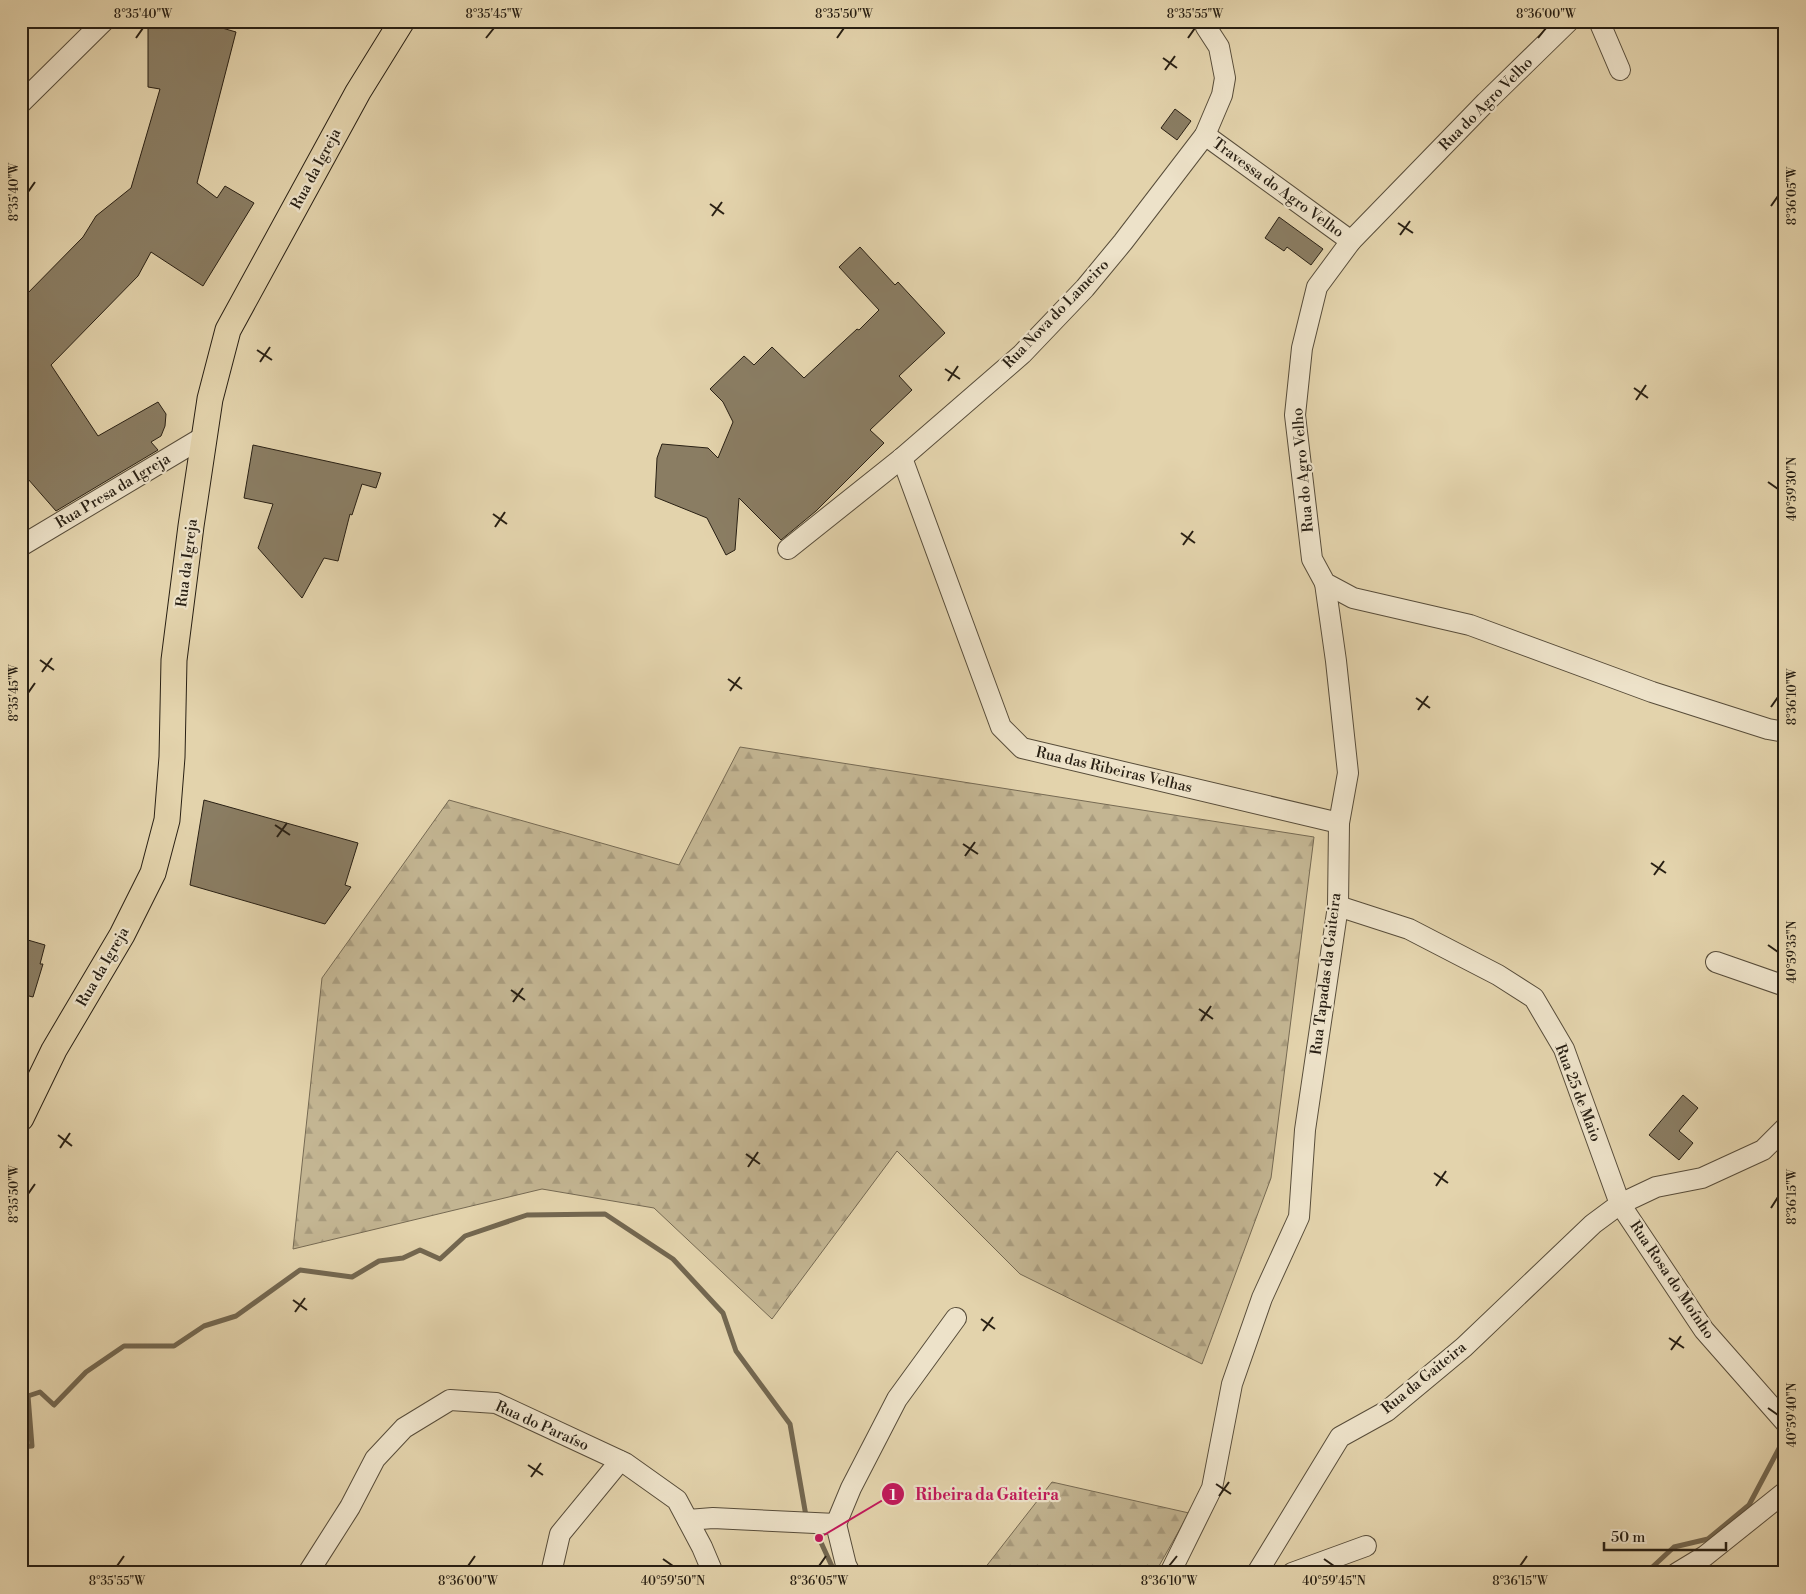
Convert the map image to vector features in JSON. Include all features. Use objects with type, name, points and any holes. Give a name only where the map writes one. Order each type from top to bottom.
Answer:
[{"type":"main road","name":"Rua da Igreja","points":[[21,1118],[54,1050],[122,935],[153,873],[167,820],[172,757],[174,660],[210,399],[228,330],[358,92],[402,21]]},
{"type":"street","points":[[21,103],[104,21]]},
{"type":"street","name":"Rua do Agro Velho","points":[[1325,583],[1312,559],[1295,414],[1302,348],[1316,287],[1351,241],[1486,102],[1569,21]]},
{"type":"street","points":[[1599,21],[1620,70]]},
{"type":"street","name":"Rua Nova do Lameiro","points":[[788,549],[902,458],[1022,354],[1085,288],[1123,242],[1205,135],[1222,95],[1226,78],[1219,47],[1206,23]]},
{"type":"street","name":"Travessa do Agro Velho","points":[[1205,135],[1351,241]]},
{"type":"street","name":"Rua Presa da Igreja","points":[[21,546],[205,436]]},
{"type":"street","name":"Rua das Ribeiras Velhas","points":[[902,458],[1001,726],[1022,748],[1339,823]]},
{"type":"street","points":[[1325,583],[1353,598],[1470,625],[1652,692],[1768,729],[1785,732]]},
{"type":"street","name":"Rua Tapadas da Gaiteira","points":[[1170,1573],[1212,1488],[1232,1384],[1262,1298],[1299,1217],[1305,1130],[1338,906],[1339,823],[1348,773],[1336,661],[1325,583]]},
{"type":"street","name":"Rua 25 de Maio","points":[[1338,906],[1409,929],[1498,975],[1534,998],[1564,1049],[1620,1204]]},
{"type":"street","points":[[1716,962],[1785,986]]},
{"type":"street","points":[[1620,1204],[1656,1188],[1702,1178],[1763,1150],[1785,1128]]},
{"type":"street","name":"Rua Rosa do Moínho","points":[[1620,1204],[1704,1330],[1785,1422]]},
{"type":"street","name":"Rua da Gaiteira","points":[[1257,1573],[1340,1437],[1387,1411],[1464,1347],[1593,1224],[1620,1204]]},
{"type":"street","points":[[850,1573],[846,1565],[836,1524],[851,1488],[897,1399],[956,1318]]},
{"type":"street","name":"Rua do Paraíso","points":[[308,1573],[350,1507],[375,1459],[404,1428],[450,1400],[496,1402],[620,1461],[677,1500],[702,1547],[713,1573]]},
{"type":"street","points":[[551,1573],[560,1534],[620,1461]]},
{"type":"street","points":[[1677,1573],[1705,1556],[1785,1492]]},
{"type":"street","points":[[688,1520],[713,1518],[836,1524]]},
{"type":"street","points":[[1292,1573],[1366,1546]]},
{"type":"green space","points":[[740,747],[1314,837],[1271,1178],[1202,1364],[1020,1274],[897,1151],[772,1319],[654,1208],[542,1189],[293,1249],[322,978],[449,800],[679,865]]},
{"type":"green space","points":[[1052,1482],[1189,1513],[1155,1573],[981,1573]]},
{"type":"building","points":[[148,21],[198,21],[236,32],[197,183],[217,198],[225,186],[254,203],[203,286],[151,252],[138,276],[51,365],[98,436],[158,402],[166,414],[165,426],[161,436],[151,442],[158,450],[56,511],[21,471],[21,300],[83,237],[96,216],[131,188],[160,89],[148,87]]},
{"type":"building","points":[[1175,109],[1191,121],[1177,140],[1161,128]]},
{"type":"building","points":[[1279,217],[1323,249],[1311,265],[1287,247],[1284,251],[1265,238]]},
{"type":"building","points":[[860,247],[895,285],[898,282],[945,333],[899,376],[912,390],[870,430],[884,443],[816,511],[781,540],[739,498],[735,550],[726,555],[707,518],[655,497],[657,458],[662,444],[708,448],[718,458],[733,422],[723,402],[710,389],[744,356],[754,365],[772,347],[804,378],[857,329],[859,330],[879,310],[839,267]]},
{"type":"building","points":[[253,445],[381,473],[376,488],[362,484],[352,515],[350,514],[338,561],[324,558],[302,598],[258,548],[273,504],[244,498]]},
{"type":"building","points":[[204,800],[358,843],[345,885],[351,887],[325,924],[190,885]]},
{"type":"building","points":[[21,938],[45,945],[40,964],[43,964],[33,997],[21,994]]},
{"type":"building","points":[[1683,1095],[1698,1108],[1679,1131],[1693,1143],[1679,1160],[1649,1135]]},
{"type":"waterway","points":[[21,1447],[32,1446],[28,1396],[40,1392],[54,1405],[86,1372],[124,1346],[174,1346],[204,1326],[236,1316],[300,1270],[352,1277],[379,1261],[403,1258],[420,1250],[440,1259],[465,1236],[527,1215],[605,1214],[673,1259],[723,1313],[736,1351],[790,1424],[806,1516]]},
{"type":"waterway","points":[[1646,1573],[1674,1547],[1708,1539],[1749,1505],[1784,1439]]},
{"type":"waterway","points":[[819,1538],[835,1573]]},
{"type":"place","name":"Ribeira da Gaiteira","points":[[819,1538]]}]
